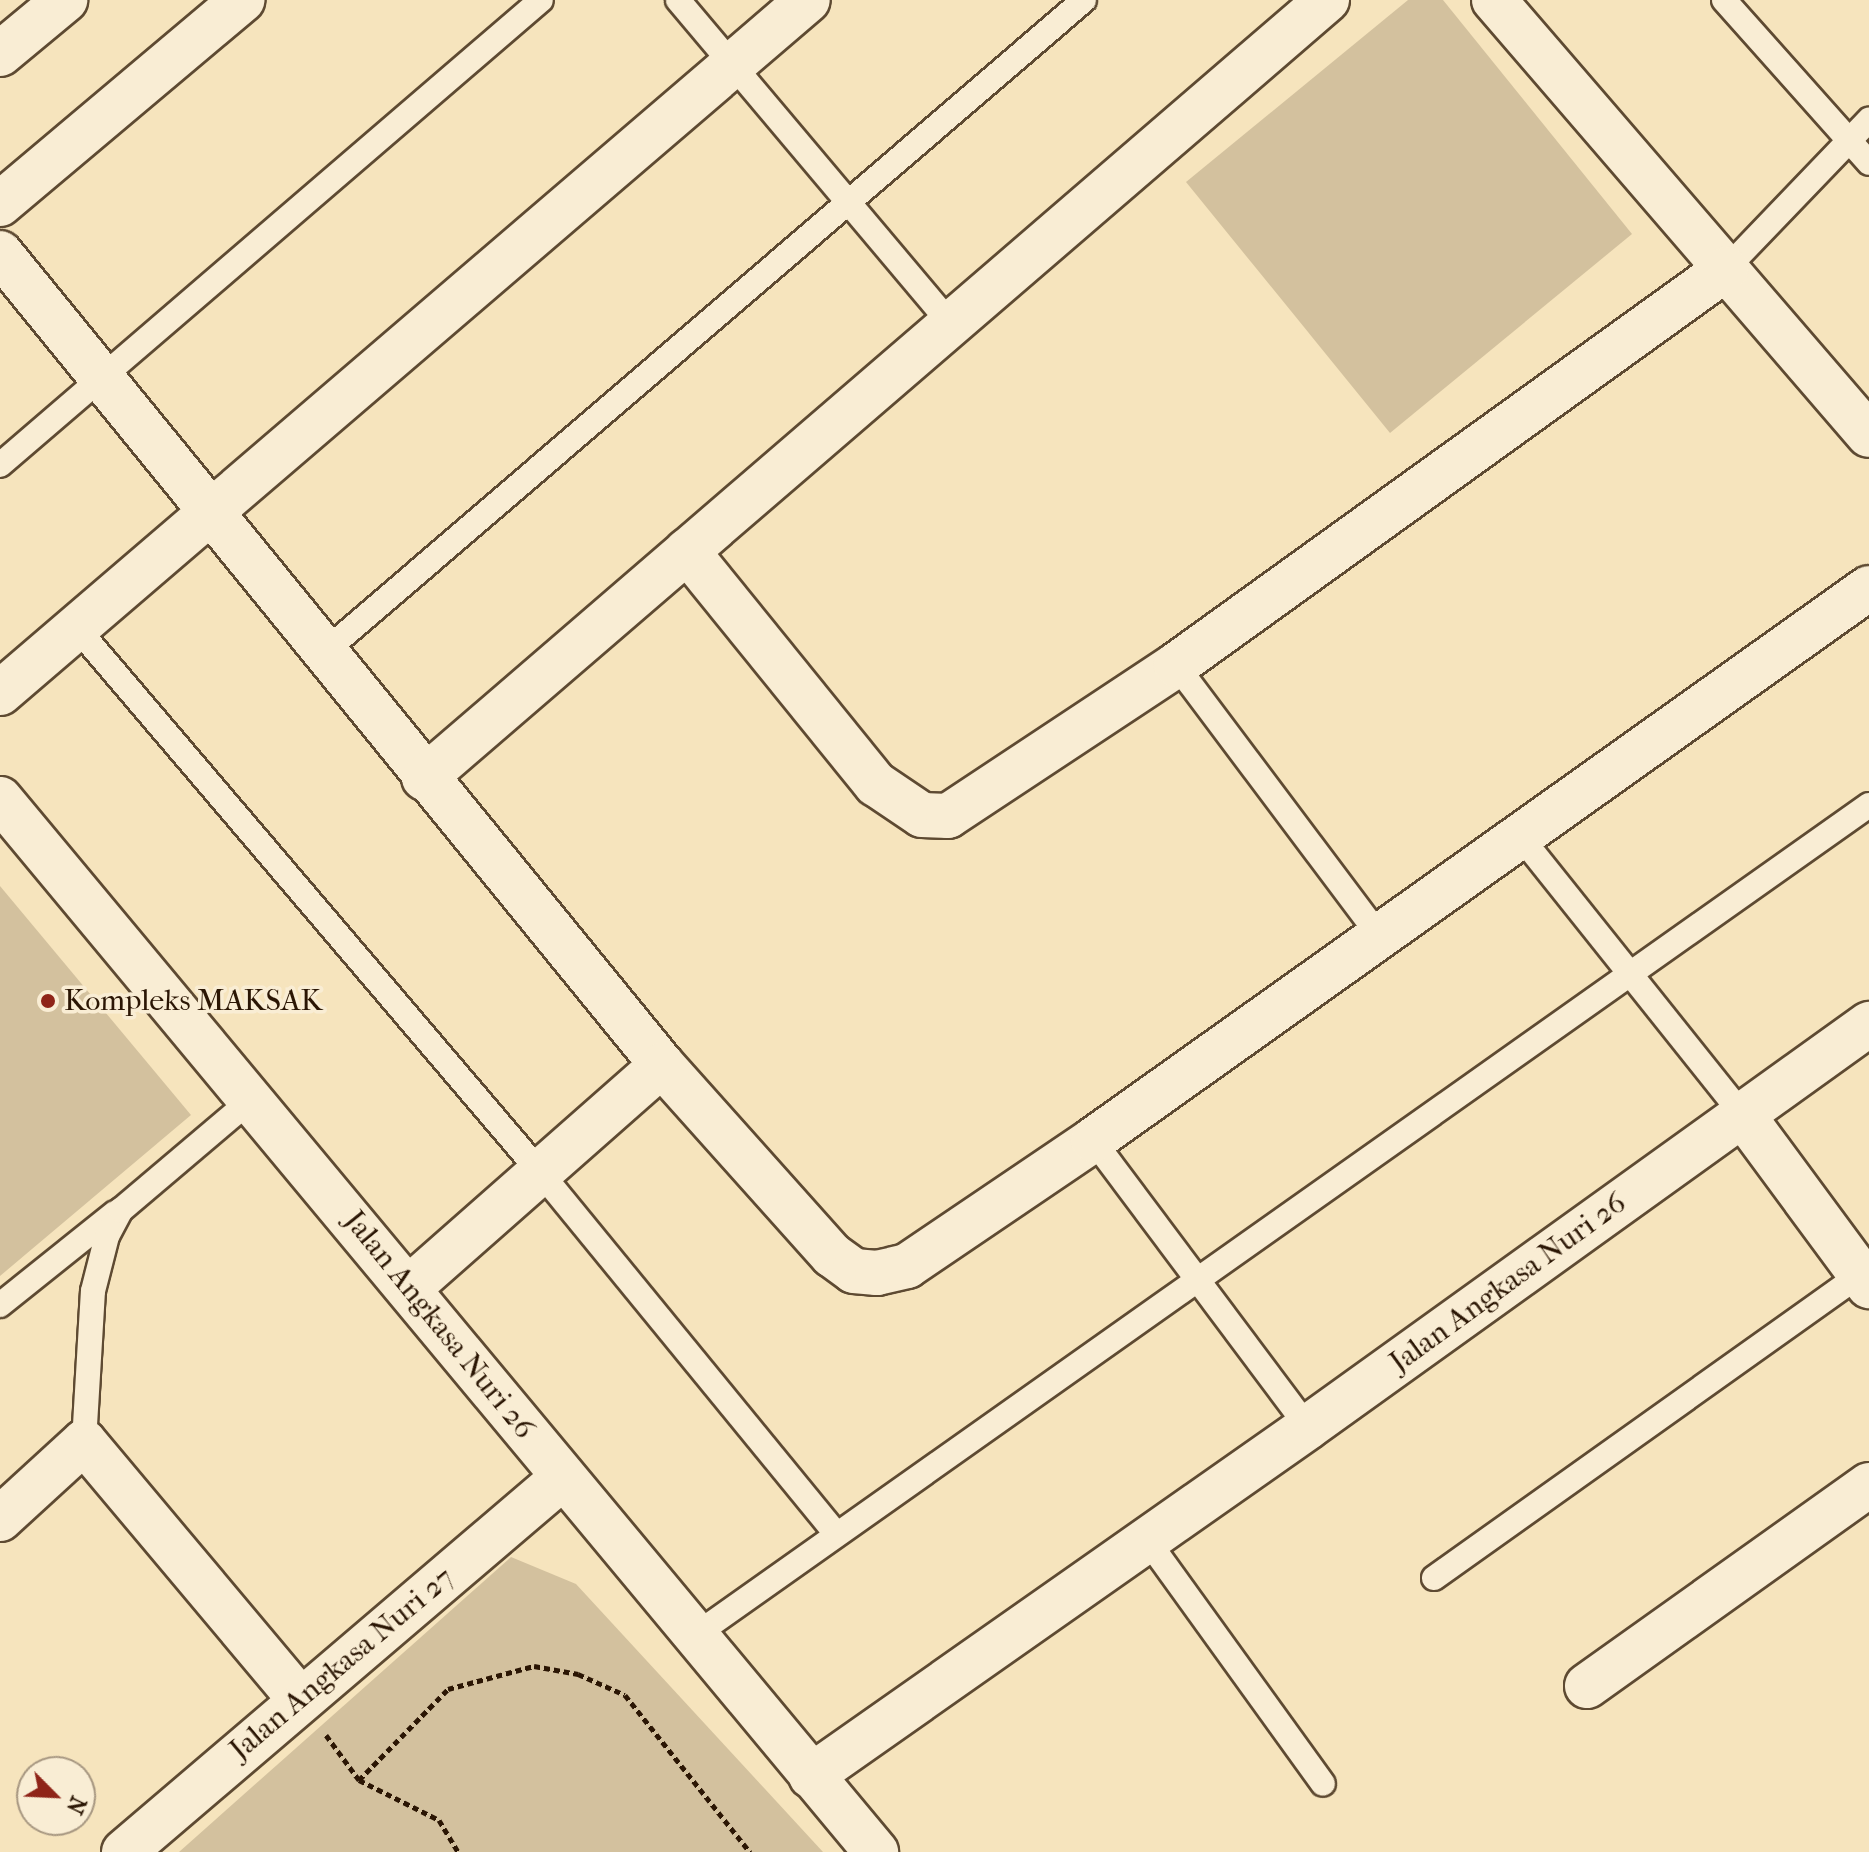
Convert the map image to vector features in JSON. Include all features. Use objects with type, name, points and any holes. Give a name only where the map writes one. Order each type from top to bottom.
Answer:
[{"type":"street","points":[[0,54],[65,0]]},
{"type":"street","points":[[0,204],[242,0]]},
{"type":"street","points":[[0,693],[808,0]]},
{"type":"street","points":[[424,778],[1327,0]]},
{"type":"street","points":[[1494,0],[1869,435]]},
{"type":"street","points":[[0,253],[322,654],[662,1065],[832,1255],[854,1271],[877,1273],[907,1266],[1093,1140],[1869,588]]},
{"type":"street","points":[[687,551],[876,784],[922,815],[948,816],[975,803],[1176,665],[1726,269]]},
{"type":"street","name":"Jalan Angkasa Nuri 26","points":[[0,799],[410,1287],[561,1479],[876,1852]]},
{"type":"street","name":"Jalan Angkasa Nuri 26","points":[[811,1776],[1145,1537],[1308,1427],[1869,1024]]},
{"type":"street","points":[[410,1287],[662,1065]]},
{"type":"street","points":[[1742,1114],[1866,1276]]},
{"type":"street","points":[[0,1519],[84,1442],[299,1698]]},
{"type":"street","name":"Jalan Angkasa Nuri 27","points":[[124,1852],[299,1698],[561,1479]]},
{"type":"street","points":[[1587,1686],[1869,1485]]},
{"type":"lane","points":[[0,465],[541,0]]},
{"type":"lane","points":[[678,0],[951,324]]},
{"type":"lane","points":[[322,654],[850,204],[1084,0]]},
{"type":"lane","points":[[1724,0],[1869,163]]},
{"type":"lane","points":[[1726,269],[1869,120]]},
{"type":"lane","points":[[76,627],[540,1172],[836,1533]]},
{"type":"lane","points":[[1176,665],[1379,935]]},
{"type":"lane","points":[[694,1636],[1869,805]]},
{"type":"lane","points":[[1520,836],[1742,1114]]},
{"type":"lane","points":[[0,1305],[121,1210],[253,1098]]},
{"type":"lane","points":[[1093,1140],[1308,1427]]},
{"type":"lane","points":[[84,1442],[97,1261],[121,1210]]},
{"type":"lane","points":[[1434,1578],[1866,1276]]},
{"type":"lane","points":[[1145,1537],[1323,1784]]},
{"type":"path","points":[[359,1780],[448,1689],[534,1666],[564,1672],[625,1695],[750,1852]]},
{"type":"path","points":[[299,1698],[359,1780],[439,1820],[458,1852]]},
{"type":"shaded area","points":[[1408,0],[1443,0],[1632,234],[1390,433],[1186,182]]},
{"type":"shaded area","name":"Kompleks MAKSAK","points":[[0,886],[191,1115],[0,1276]]},
{"type":"shaded area","points":[[511,1557],[576,1584],[823,1852],[179,1852]]},
{"type":"place","name":"Kompleks MAKSAK","points":[[48,1001]]}]
